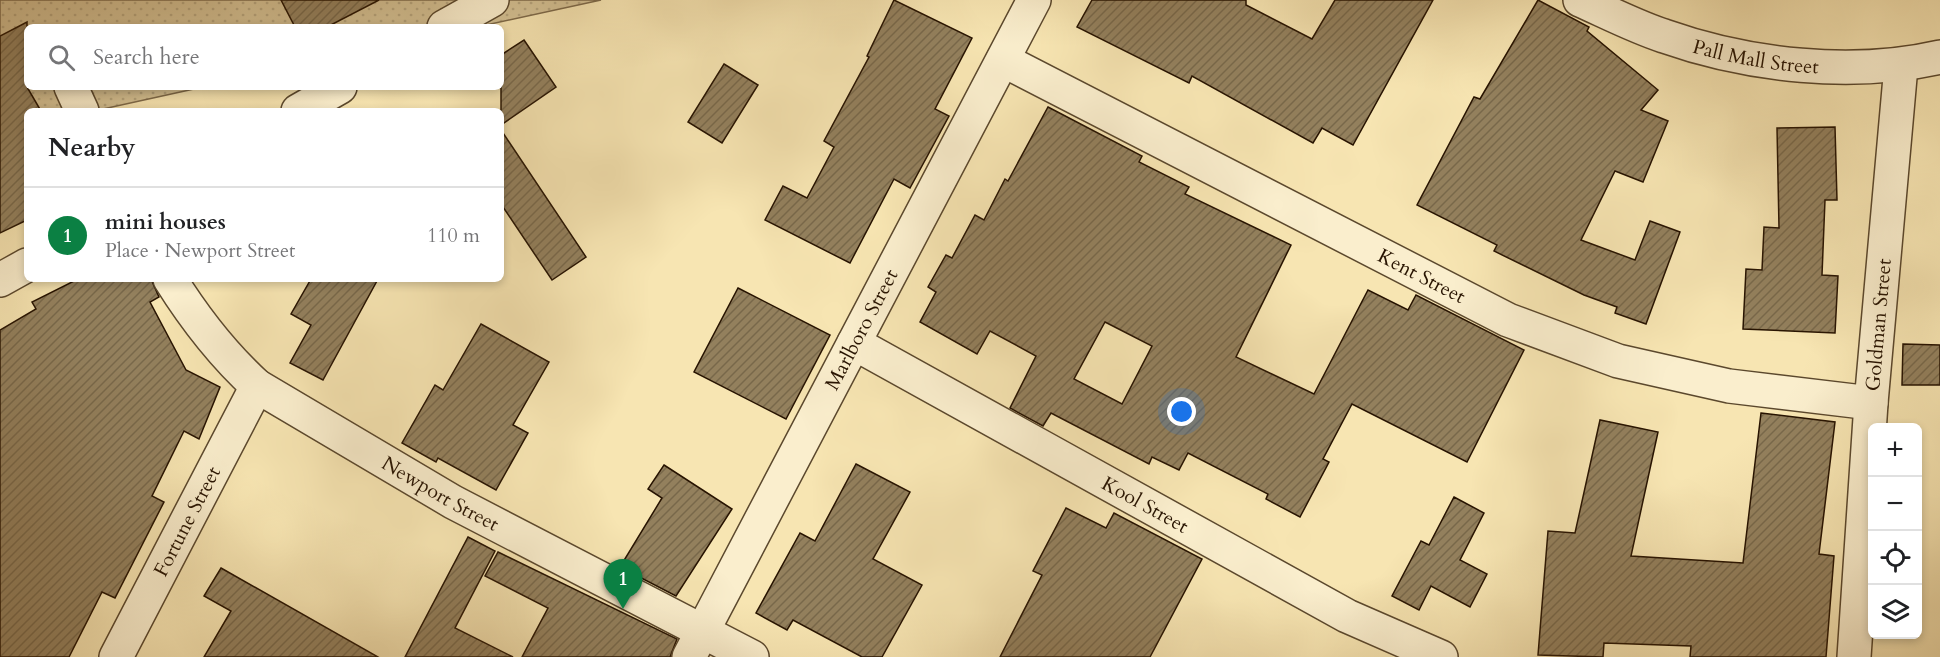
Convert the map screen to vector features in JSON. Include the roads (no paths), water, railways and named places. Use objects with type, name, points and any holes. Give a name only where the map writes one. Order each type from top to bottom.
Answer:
[{"type":"street","points":[[449,24],[492,0]]},
{"type":"street","name":"Marlboro Street","points":[[696,644],[1034,0]]},
{"type":"street","name":"Pall Mall Street","points":[[1580,0],[1664,37],[1738,55],[1862,68],[1901,66],[1940,57]]},
{"type":"street","name":"Kent Street","points":[[1003,60],[1508,320],[1629,363],[1729,386],[1871,403]]},
{"type":"street","name":"Goldman Street","points":[[1854,657],[1871,403],[1901,66]]},
{"type":"street","points":[[72,90],[81,108]]},
{"type":"street","points":[[303,108],[335,90]]},
{"type":"street","points":[[0,280],[24,267]]},
{"type":"street","name":"Newport Street","points":[[172,282],[192,314],[230,361],[257,386],[696,644],[752,657]]},
{"type":"street","name":"Kool Street","points":[[854,342],[1347,616],[1441,657]]},
{"type":"street","name":"Fortune Street","points":[[116,657],[257,386]]},
{"type":"place","name":"mini houses","points":[[623,609]]}]
